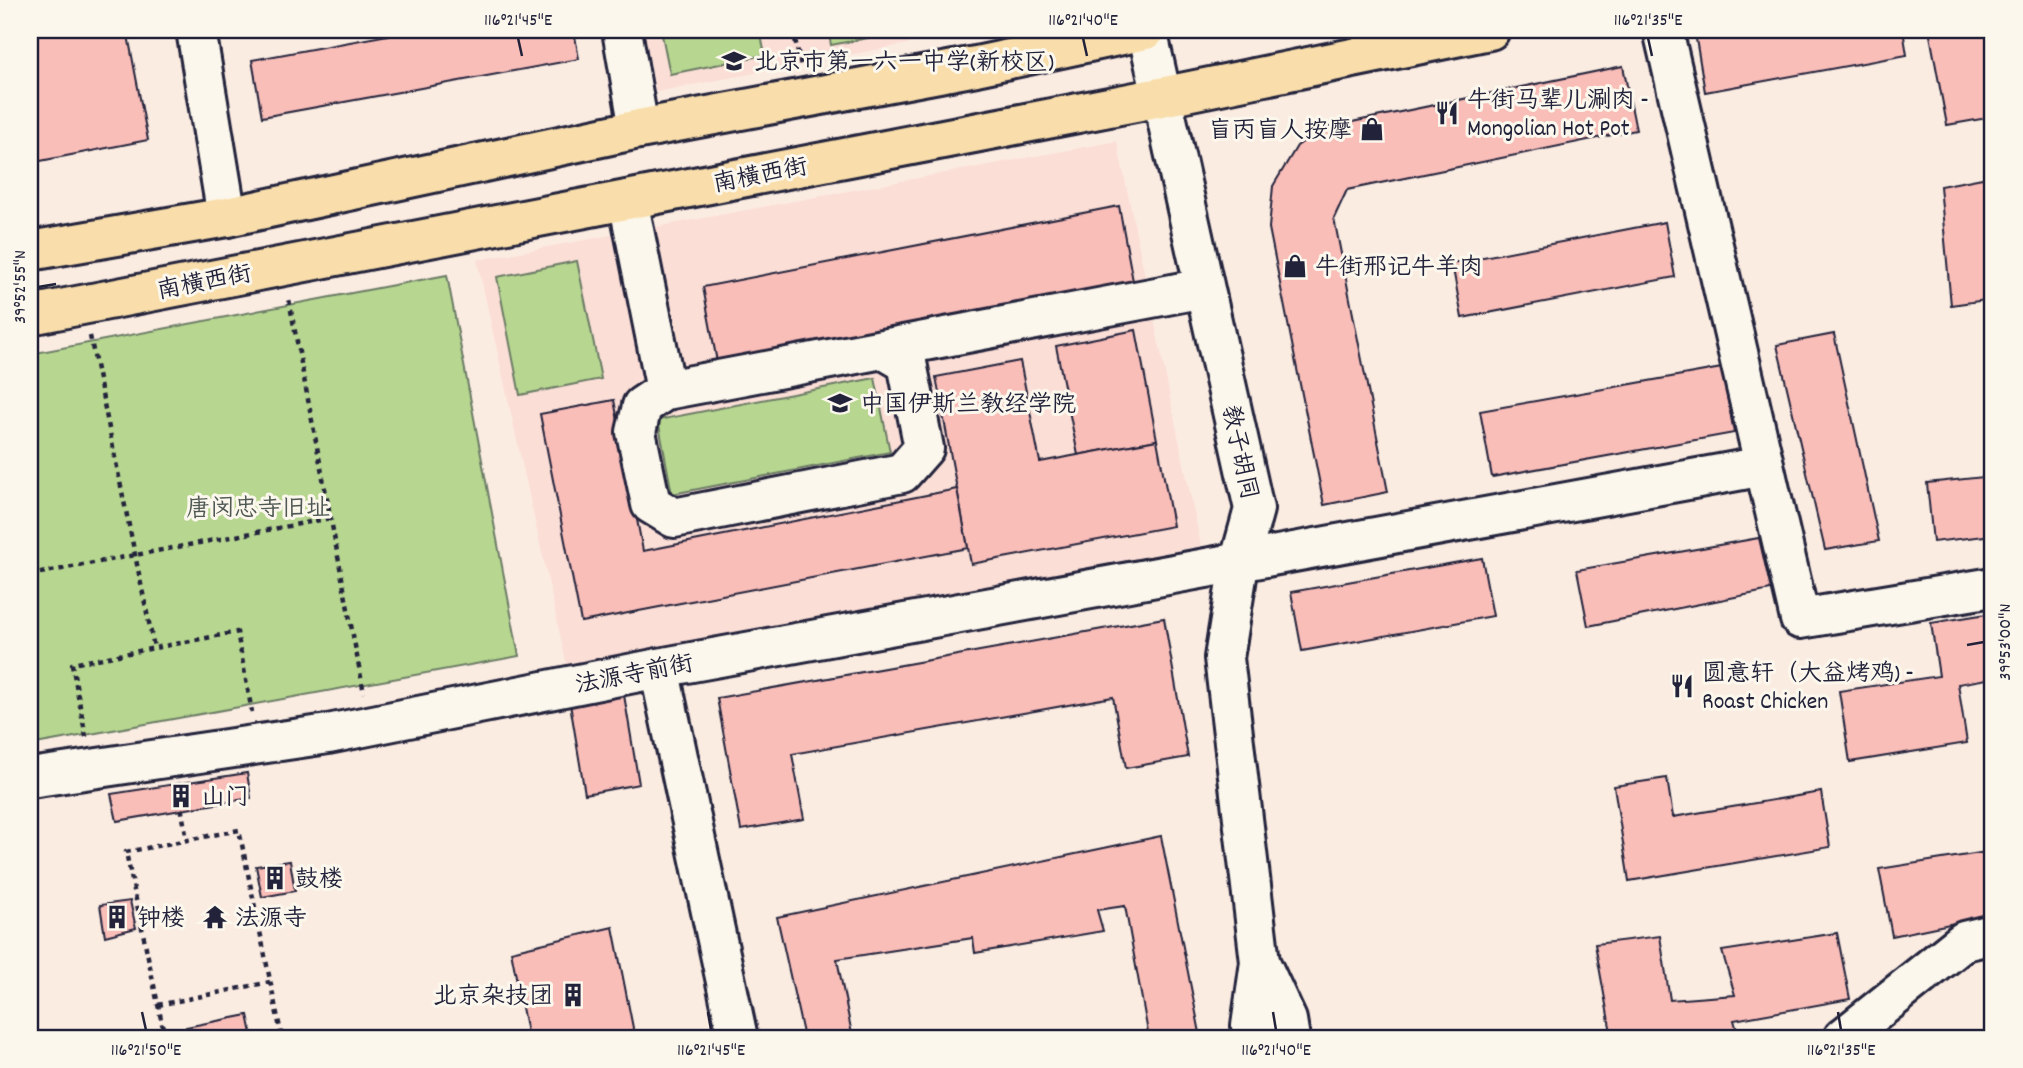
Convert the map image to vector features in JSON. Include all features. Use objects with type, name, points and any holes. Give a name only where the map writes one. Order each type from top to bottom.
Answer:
[{"type":"main road","points":[[30,251],[227,217],[639,129],[976,66],[1146,30]]},
{"type":"main road","name":"南横西街","points":[[30,315],[1161,97],[1490,30]]},
{"type":"street","points":[[196,30],[227,217]]},
{"type":"street","points":[[622,30],[639,129]]},
{"type":"street","name":"教子胡同","points":[[1146,30],[1254,509],[1239,564],[1224,658],[1260,962],[1251,1026],[1253,1038]]},
{"type":"street","points":[[1663,30],[1800,619],[1993,587]]},
{"type":"street","points":[[628,200],[666,390]]},
{"type":"street","points":[[883,349],[907,363],[924,448],[902,473],[674,518],[651,503],[636,432],[642,406],[666,390],[1204,288]]},
{"type":"street","name":"法源寺前街","points":[[30,778],[370,725],[659,668],[1764,466]]},
{"type":"street","points":[[659,668],[738,1038]]},
{"type":"street","points":[[1843,1038],[1964,941],[1993,934]]},
{"type":"street","name":"教子胡同","points":[[1260,962],[1287,1020],[1290,1038]]},
{"type":"path","points":[[283,266],[370,725]]},
{"type":"path","points":[[83,304],[154,647]]},
{"type":"path","points":[[30,575],[331,518]]},
{"type":"path","points":[[92,769],[72,664],[237,632],[258,744]]},
{"type":"path","points":[[171,757],[187,840]]},
{"type":"path","points":[[165,1038],[126,852],[239,830],[282,1038]]},
{"type":"path","points":[[158,1005],[270,982]]},
{"type":"shaded area","name":"北京市第一六一中学(新校区)","points":[[644,30],[980,30],[656,92]]},
{"type":"shaded area","name":"中国伊斯兰教经学院","points":[[1117,141],[1201,546],[567,666],[477,260]]},
{"type":"green space","points":[[661,30],[760,30],[765,55],[670,74]]},
{"type":"green space","points":[[828,30],[909,30],[831,45]]},
{"type":"green space","points":[[577,261],[601,379],[520,395],[497,277]]},
{"type":"green space","name":"唐闵忠寺旧址","points":[[447,275],[519,656],[30,745],[30,354]]},
{"type":"green space","points":[[875,378],[890,452],[672,494],[658,420]]},
{"type":"building","points":[[30,30],[127,30],[148,140],[30,163]]},
{"type":"building","points":[[216,30],[270,30],[218,40]]},
{"type":"building","points":[[415,30],[574,30],[579,59],[262,117],[252,60]]},
{"type":"building","points":[[1715,30],[1903,30],[1907,55],[1705,92],[1695,33]]},
{"type":"building","points":[[1929,30],[1993,30],[1993,117],[1947,125]]},
{"type":"building","points":[[1623,66],[1636,130],[1347,190],[1334,218],[1388,492],[1324,505],[1269,228],[1273,186],[1297,146],[1323,128]]},
{"type":"building","points":[[1993,176],[1993,299],[1951,305],[1940,186]]},
{"type":"building","points":[[1119,206],[1133,281],[717,362],[703,287]]},
{"type":"building","points":[[1665,222],[1675,277],[1462,318],[1452,263]]},
{"type":"building","points":[[1136,330],[1157,440],[1078,455],[1056,346]]},
{"type":"building","points":[[1834,334],[1879,541],[1825,550],[1777,345]]},
{"type":"building","points":[[1020,361],[1040,462],[1157,440],[1173,526],[971,564],[936,377]]},
{"type":"building","points":[[1722,368],[1734,433],[1492,477],[1480,411]]},
{"type":"building","points":[[614,400],[643,551],[957,489],[968,548],[581,622],[540,414]]},
{"type":"building","points":[[1993,476],[1993,535],[1933,542],[1927,483]]},
{"type":"building","points":[[1759,538],[1771,590],[1588,626],[1577,570]]},
{"type":"building","points":[[1482,558],[1493,616],[1302,651],[1291,592]]},
{"type":"building","points":[[1993,613],[1993,678],[1958,684],[1967,743],[1850,762],[1839,691],[1939,676],[1931,623]]},
{"type":"building","points":[[1164,618],[1188,757],[1126,768],[1113,697],[792,754],[804,819],[741,830],[717,698]]},
{"type":"building","points":[[624,695],[639,784],[585,794],[570,704]]},
{"type":"building","name":"山门","points":[[247,773],[251,798],[117,821],[111,794]]},
{"type":"building","points":[[1667,778],[1673,817],[1821,792],[1830,847],[1629,881],[1614,786]]},
{"type":"building","points":[[1161,836],[1201,1038],[1149,1038],[1125,906],[1097,910],[1103,931],[975,953],[973,938],[837,959],[852,1034],[804,1038],[777,917]]},
{"type":"building","points":[[1993,851],[1993,915],[1892,936],[1879,869]]},
{"type":"building","name":"鼓楼","points":[[290,861],[295,891],[262,897],[256,866]]},
{"type":"building","name":"钟楼","points":[[130,901],[136,928],[105,936],[100,905]]},
{"type":"building","name":"北京杂技团","points":[[613,927],[635,1038],[528,1038],[511,951]]},
{"type":"building","points":[[1837,933],[1850,999],[1734,1020],[1739,1038],[1612,1038],[1595,944],[1660,936],[1670,1000],[1735,995],[1722,951]]},
{"type":"building","points":[[248,1015],[253,1038],[189,1038],[186,1027]]},
{"type":"place","name":"北京市第一六一中学(新校区)","points":[[734,61]]},
{"type":"place","name":"牛街马辈儿涮肉 - Mongolian Hot Pot","points":[[1447,113]]},
{"type":"place","name":"盲丙盲人按摩","points":[[1372,129]]},
{"type":"place","name":"牛街邢记牛羊肉","points":[[1295,266]]},
{"type":"place","name":"中国伊斯兰教经学院","points":[[840,403]]},
{"type":"place","name":"圆意轩（大益烤鸡) - Roast Chicken","points":[[1682,686]]},
{"type":"place","name":"山门","points":[[181,796]]},
{"type":"place","name":"鼓楼","points":[[275,878]]},
{"type":"place","name":"钟楼","points":[[117,917]]},
{"type":"place","name":"法源寺","points":[[215,917]]},
{"type":"place","name":"北京杂技团","points":[[573,995]]}]
